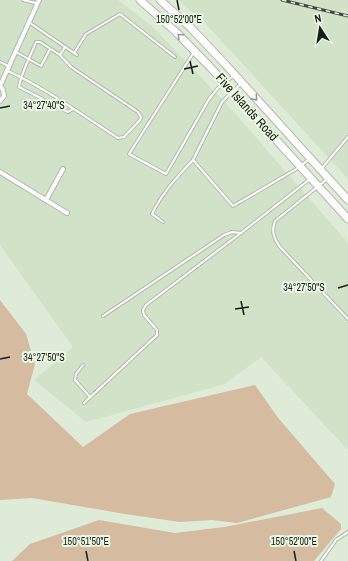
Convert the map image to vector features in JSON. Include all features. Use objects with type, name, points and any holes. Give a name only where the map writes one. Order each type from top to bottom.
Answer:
[{"type":"main road","name":"Five Islands Road","points":[[140,0],[176,32],[232,91],[348,219]]},
{"type":"main road","name":"Five Islands Road","points":[[160,0],[191,28],[348,200]]},
{"type":"street","points":[[0,101],[4,96],[3,90],[0,86],[38,2]]},
{"type":"street","points":[[46,200],[63,170]]},
{"type":"street","points":[[0,172],[67,213]]},
{"type":"lane","points":[[23,0],[38,2]]},
{"type":"lane","points":[[74,53],[86,34],[120,14],[175,57]]},
{"type":"lane","points":[[29,22],[77,55]]},
{"type":"lane","points":[[0,62],[8,68],[22,77],[73,109],[118,138],[124,137],[141,117],[138,112],[67,64],[50,48],[40,42],[37,42],[29,60],[22,77],[19,85],[20,88],[68,112],[73,109]]},
{"type":"lane","points":[[60,56],[65,47]]},
{"type":"lane","points":[[15,52],[41,66],[50,48]]},
{"type":"lane","points":[[194,51],[129,154],[166,174],[209,99],[218,88],[234,75]]},
{"type":"lane","points":[[164,222],[152,214],[158,201],[174,180],[193,160],[222,102],[242,83]]},
{"type":"lane","points":[[84,403],[157,335],[157,330],[144,315],[143,310],[146,305],[311,178],[320,170],[348,137]]},
{"type":"lane","points":[[193,160],[233,206],[300,166],[310,158]]},
{"type":"lane","points":[[328,178],[275,221],[272,233],[280,247],[348,320]]},
{"type":"lane","points":[[103,316],[224,235],[232,232],[241,233]]},
{"type":"lane","points":[[82,365],[76,374],[75,380],[90,397]]},
{"type":"lane","points":[[321,561],[336,540],[348,532]]},
{"type":"shaded area","points":[[0,0],[118,0],[153,27],[232,110],[348,243],[348,450],[261,357],[225,384],[86,422],[34,380],[73,347],[0,245]]},
{"type":"shaded area","points":[[178,0],[348,0],[348,179],[206,24]]},
{"type":"shaded area","points":[[0,300],[26,334],[35,364],[27,394],[83,447],[130,414],[255,385],[279,419],[335,484],[331,497],[237,523],[212,520],[180,522],[32,498],[0,500]]},
{"type":"shaded area","points":[[322,508],[341,524],[341,529],[314,561],[12,561],[30,544],[99,520],[175,533],[224,527]]},
{"type":"railway","points":[[282,0],[348,16]]}]
